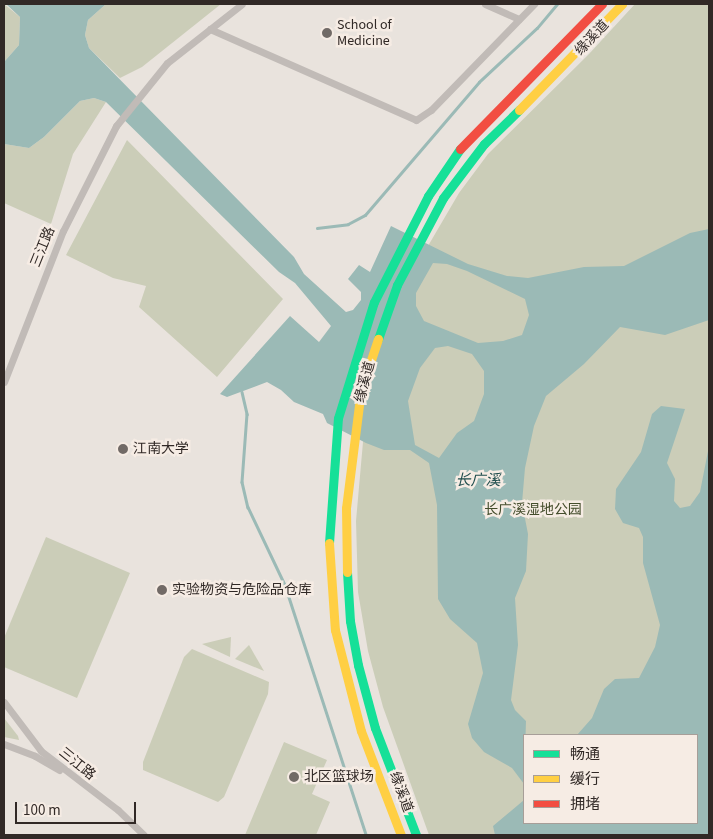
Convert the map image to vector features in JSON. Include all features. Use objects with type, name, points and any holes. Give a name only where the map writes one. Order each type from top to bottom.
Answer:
[{"type":"main road","name":"缘溪道","points":[[401,835],[361,731],[335,630],[331,596],[329,531],[338,418],[374,302],[409,228],[458,151],[602,4]]},
{"type":"main road","name":"缘溪道","points":[[416,835],[375,728],[353,638],[344,550],[350,462],[361,390],[397,285],[443,198],[484,144],[580,50],[622,4]]},
{"type":"street","points":[[242,4],[210,29],[416,120],[430,110],[534,4]]},
{"type":"street","points":[[485,4],[519,18]]},
{"type":"street","name":"三江路","points":[[4,382],[64,230],[116,126],[145,86],[167,63],[210,29]]},
{"type":"street","name":"三江路","points":[[4,702],[41,751],[76,780],[118,810],[144,835]]},
{"type":"street","points":[[4,744],[35,756],[76,780]]},
{"type":"green space","points":[[4,4],[20,17],[19,45],[4,62]]},
{"type":"green space","points":[[106,4],[221,4],[142,67],[120,78],[89,48],[85,35],[88,20]]},
{"type":"green space","name":"长广溪湿地公园","points":[[635,4],[709,4],[709,835],[429,835],[383,707],[368,651],[358,592],[356,521],[363,442],[428,246],[459,193],[488,154],[589,54]]},
{"type":"green space","points":[[94,98],[106,102],[73,154],[51,224],[4,203],[4,144],[29,148],[44,137],[80,101]]},
{"type":"green space","points":[[127,140],[283,299],[217,377],[139,307],[146,286],[113,278],[66,255]]},
{"type":"green space","points":[[46,537],[130,573],[77,698],[4,667],[4,638]]},
{"type":"green space","points":[[231,637],[230,657],[202,644]]},
{"type":"green space","points":[[249,645],[264,671],[235,659]]},
{"type":"green space","points":[[192,649],[269,682],[268,694],[224,797],[218,802],[143,770],[143,762],[184,657]]},
{"type":"green space","points":[[4,718],[18,736],[19,740],[4,737]]},
{"type":"green space","name":"北区篮球场","points":[[284,742],[327,760],[312,794],[330,802],[316,835],[245,835]]},
{"type":"water","name":"长广溪","points":[[6,4],[106,4],[88,20],[85,35],[89,48],[294,257],[304,274],[346,312],[353,310],[361,300],[361,292],[348,279],[359,265],[370,272],[391,226],[468,264],[507,276],[528,278],[584,267],[624,266],[690,233],[709,229],[709,320],[665,335],[620,327],[584,364],[546,396],[534,426],[525,468],[522,503],[528,534],[526,571],[515,598],[518,645],[511,700],[515,710],[526,721],[526,734],[523,734],[523,783],[512,768],[484,752],[472,738],[468,724],[483,673],[477,643],[450,619],[438,599],[437,505],[429,463],[410,450],[384,450],[366,443],[327,423],[323,414],[294,402],[281,390],[267,382],[227,397],[220,394],[290,316],[319,342],[331,326],[295,283],[279,272],[106,102],[94,98],[80,101],[44,137],[29,148],[4,144],[4,62],[19,45],[20,17]],"holes":[[[433,263],[447,264],[467,271],[525,299],[529,315],[522,335],[503,341],[478,343],[424,321],[416,306],[416,293]],[[448,346],[472,354],[484,371],[484,394],[474,421],[457,433],[439,458],[415,445],[408,401],[420,368],[435,348]]]},
{"type":"water","points":[[661,406],[685,409],[667,463],[675,479],[674,501],[680,508],[690,506],[700,492],[709,446],[709,835],[495,835],[493,826],[523,801],[523,824],[698,824],[698,734],[578,734],[592,718],[604,689],[615,679],[639,678],[655,647],[660,625],[643,563],[643,537],[639,528],[623,523],[615,509],[616,489],[641,452],[652,414]]},
{"type":"waterway","points":[[317,228],[348,224],[365,215],[479,82],[537,28],[557,4]]},
{"type":"waterway","points":[[242,392],[247,414],[242,482],[248,507],[285,585],[366,835]]},
{"type":"traffic: fast","points":[[378,339],[397,285],[443,198],[484,144],[519,110]]},
{"type":"traffic: fast","points":[[329,543],[338,418],[374,302],[428,196],[460,149]]},
{"type":"traffic: fast","points":[[347,572],[350,621],[358,665],[375,728],[416,835]]},
{"type":"traffic: slow","points":[[519,110],[622,4]]},
{"type":"traffic: slow","points":[[347,572],[346,508],[361,390],[378,339]]},
{"type":"traffic: slow","points":[[329,543],[335,630],[361,731],[401,835]]},
{"type":"traffic: jam","points":[[460,149],[602,4]]},
{"type":"place","name":"School of Medicine","points":[[327,33]]},
{"type":"place","name":"江南大学","points":[[123,449]]},
{"type":"place","name":"实验物资与危险品仓库","points":[[162,590]]},
{"type":"place","name":"北区篮球场","points":[[294,777]]}]
